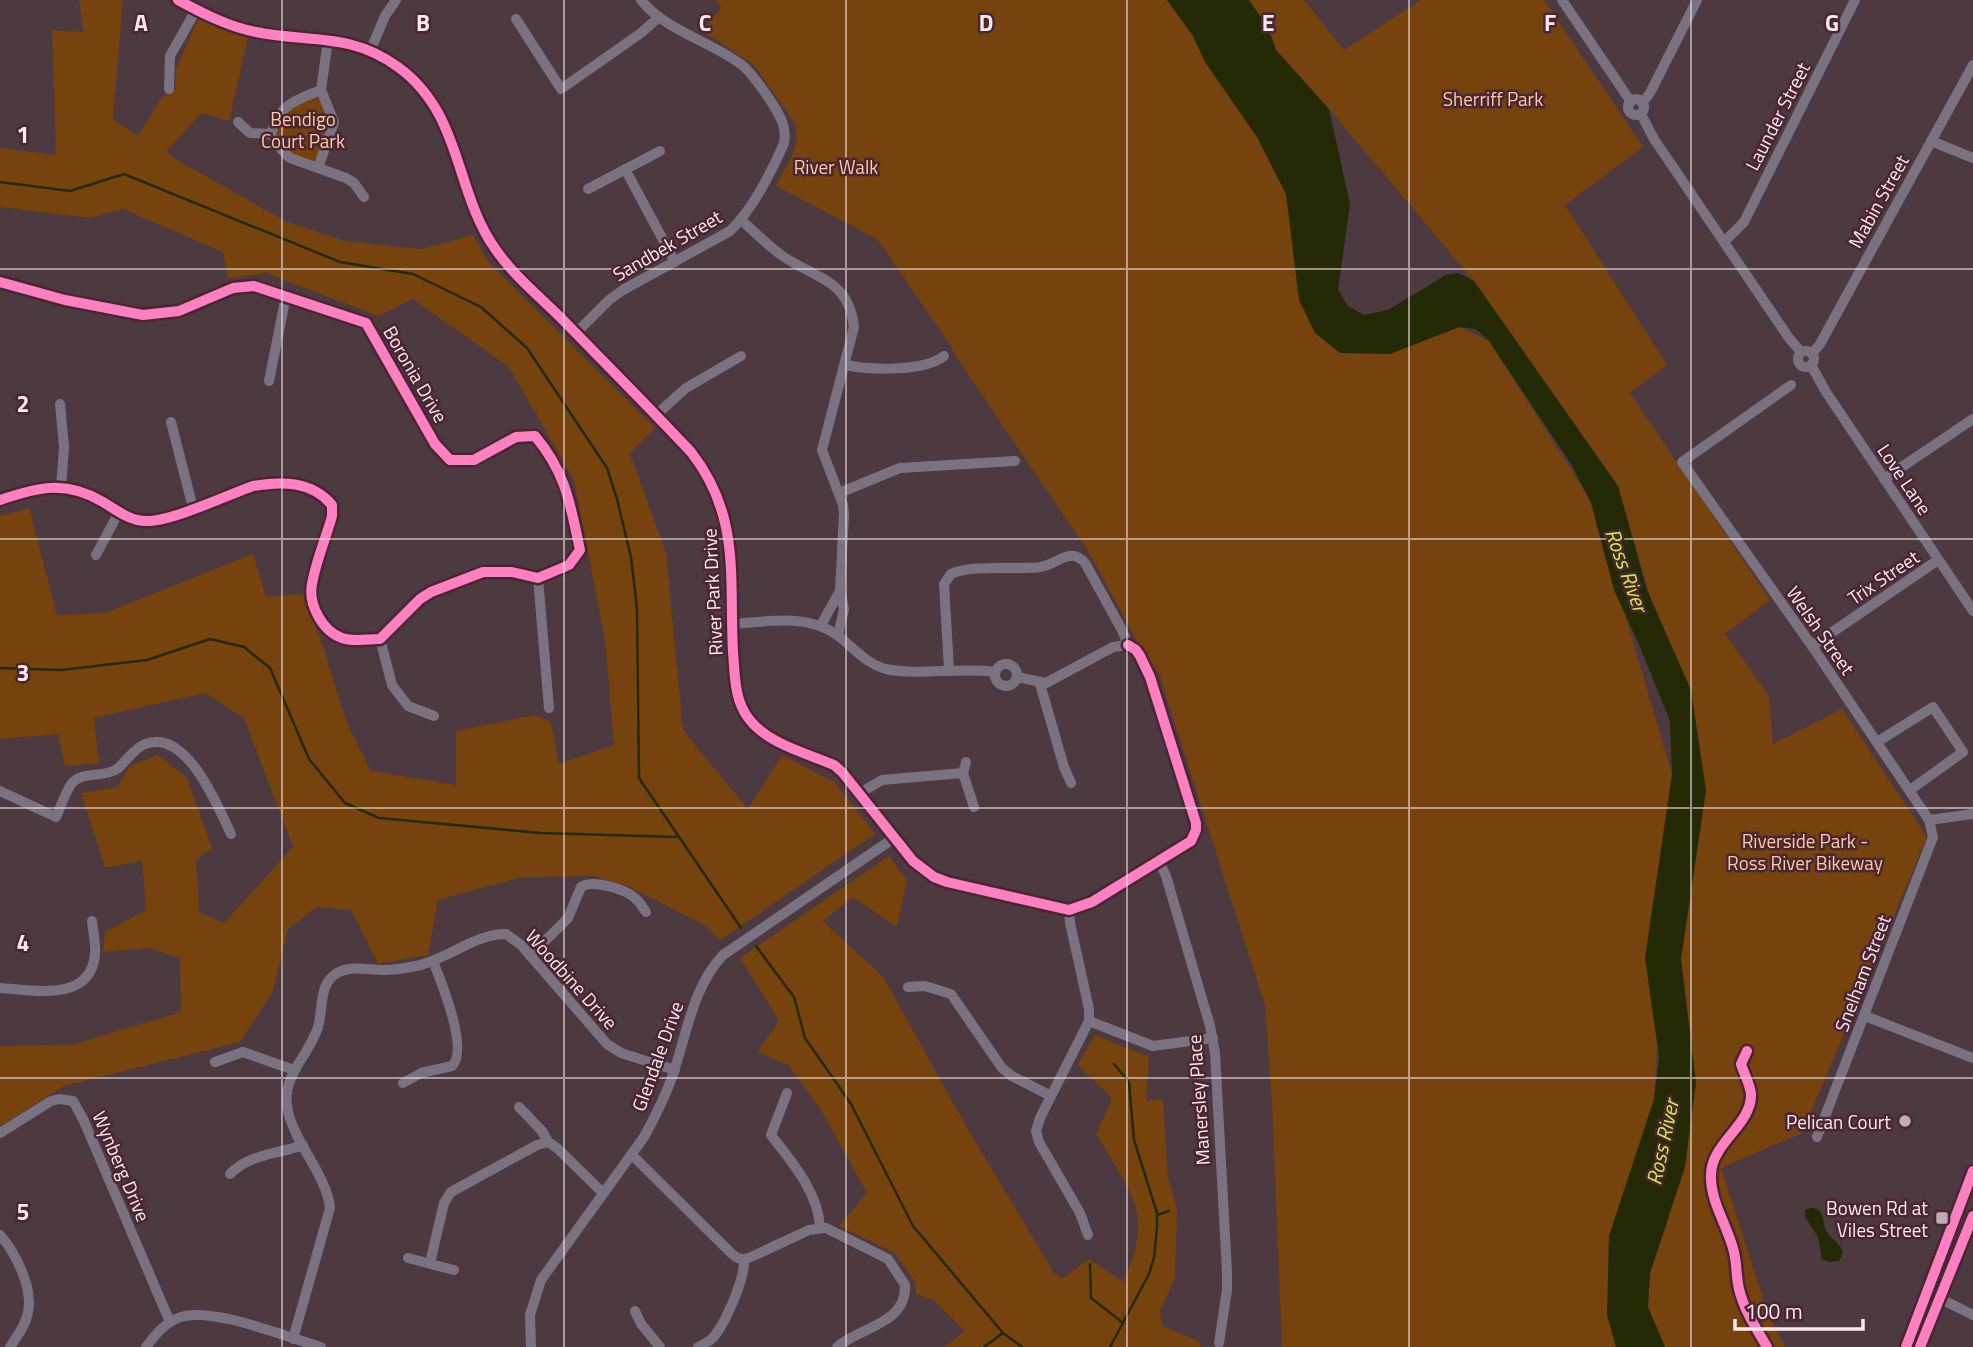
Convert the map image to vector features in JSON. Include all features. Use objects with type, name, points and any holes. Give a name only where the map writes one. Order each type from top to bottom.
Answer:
[{"type":"main road","points":[[1906,1347],[1973,1171]]},
{"type":"main road","points":[[1920,1347],[1973,1216]]},
{"type":"street","name":"River Park Drive","points":[[178,0],[196,10],[255,32],[345,42],[371,49],[400,68],[429,100],[452,142],[473,208],[496,251],[702,465],[721,504],[729,545],[737,692],[741,707],[749,720],[773,739],[834,765],[860,793],[913,861],[934,877],[1069,910]]},
{"type":"street","points":[[371,49],[385,16],[396,0]]},
{"type":"street","name":"Sandbek Street","points":[[576,333],[608,300],[719,239],[741,220],[784,144],[786,135],[780,116],[762,87],[741,65],[659,18],[641,0]]},
{"type":"street","points":[[1562,0],[1631,102],[1638,100],[1654,139],[1724,242],[1806,353]]},
{"type":"street","points":[[1642,108],[1697,0]]},
{"type":"street","name":"Launder Street","points":[[1724,242],[1744,222],[1855,0]]},
{"type":"street","points":[[169,89],[170,57],[196,10]]},
{"type":"street","points":[[516,19],[561,89],[659,18]]},
{"type":"street","points":[[318,167],[334,121],[321,90],[328,40]]},
{"type":"street","name":"Mabin Street","points":[[1806,353],[1820,344],[1973,65]]},
{"type":"street","points":[[271,134],[275,122],[286,106],[321,90]]},
{"type":"street","points":[[237,122],[250,133],[271,134]]},
{"type":"street","points":[[271,134],[290,159],[318,167],[354,183],[365,197]]},
{"type":"street","points":[[1931,141],[1973,158]]},
{"type":"street","points":[[588,189],[660,151]]},
{"type":"street","points":[[625,169],[676,262]]},
{"type":"street","points":[[741,220],[786,258],[828,281],[843,293],[852,312],[854,327],[822,450],[844,514],[840,591],[844,609],[838,635]]},
{"type":"street","name":"Boronia Drive","points":[[0,282],[65,300],[143,315],[178,311],[233,288],[254,286],[366,323],[435,444],[450,460],[474,460],[516,437],[535,436],[547,451],[565,484],[580,550],[569,565],[538,578]]},
{"type":"street","points":[[269,381],[286,296]]},
{"type":"street","name":"Love Lane","points":[[1806,353],[1814,359],[1811,365],[1826,392],[1973,611]]},
{"type":"street","points":[[656,415],[686,388],[741,356]]},
{"type":"street","points":[[845,365],[864,369],[927,365],[944,356]]},
{"type":"street","name":"Welsh Street","points":[[1791,385],[1682,462],[1812,646],[1929,820]]},
{"type":"street","points":[[60,404],[64,447],[61,486]]},
{"type":"street","points":[[1884,479],[1973,419]]},
{"type":"street","points":[[171,422],[193,508]]},
{"type":"street","points":[[839,493],[900,468],[1015,461]]},
{"type":"street","points":[[0,500],[32,489],[61,486],[89,494],[137,520],[160,521],[253,486],[268,483],[303,486],[319,491],[332,505],[332,516],[311,587],[317,615],[324,625],[343,639],[380,639],[420,599],[430,592],[470,576],[483,572],[512,572],[538,578],[549,708]]},
{"type":"street","points":[[96,555],[119,512]]},
{"type":"street","points":[[948,670],[944,584],[951,574],[965,570],[1042,567],[1071,554],[1076,555],[1086,563],[1128,645],[1136,650],[1150,677],[1196,823],[1191,841],[1091,902],[1069,910],[1087,998],[1089,1021],[1040,1118],[1037,1136],[1080,1213],[1088,1235]]},
{"type":"street","name":"Trix Street","points":[[1812,646],[1938,560]]},
{"type":"street","points":[[821,625],[840,591]]},
{"type":"street","points":[[732,624],[796,620],[821,625],[838,635],[871,663],[888,669],[995,672]]},
{"type":"street","points":[[380,639],[392,685],[408,706],[434,716]]},
{"type":"street","points":[[1017,677],[1040,684],[1051,681],[1113,648],[1128,645]]},
{"type":"street","points":[[1010,664],[1017,677],[1011,685],[1002,685],[995,679],[995,672],[1000,665],[1010,664]]},
{"type":"street","points":[[1040,684],[1071,783]]},
{"type":"street","points":[[1877,742],[1933,707],[1963,752],[1909,790]]},
{"type":"street","points":[[0,791],[56,817],[72,783],[80,777],[101,776],[116,769],[141,747],[158,743],[173,748],[199,772],[230,834]]},
{"type":"street","points":[[966,762],[963,773],[974,807]]},
{"type":"street","points":[[860,793],[882,780],[963,773]]},
{"type":"street","points":[[1929,820],[1973,814]]},
{"type":"street","name":"Snelham Street","points":[[1817,1138],[1933,837],[1929,820]]},
{"type":"street","name":"Glendale Drive","points":[[531,1347],[530,1315],[541,1280],[632,1155],[657,1114],[675,1070],[707,974],[723,955],[894,838]]},
{"type":"street","name":"Manersley Place","points":[[1159,861],[1166,876],[1213,1038],[1227,1271],[1219,1343]]},
{"type":"street","points":[[530,956],[568,918],[584,884],[597,883],[628,894],[635,898],[646,912]]},
{"type":"street","points":[[0,988],[62,991],[79,984],[94,962],[92,921]]},
{"type":"street","name":"Woodbine Drive","points":[[293,1339],[330,1208],[326,1193],[289,1117],[286,1105],[289,1083],[316,1032],[325,986],[332,976],[348,969],[397,970],[433,961],[498,934],[506,934],[514,938],[607,1044],[621,1053],[675,1070]]},
{"type":"street","points":[[403,1083],[421,1073],[452,1066],[458,1056],[451,1006],[433,961]]},
{"type":"street","points":[[908,986],[925,986],[951,994],[1002,1068],[1051,1096]]},
{"type":"street","points":[[1864,1016],[1973,1058]]},
{"type":"street","points":[[1089,1021],[1153,1046],[1213,1038]]},
{"type":"street","points":[[215,1062],[243,1052],[294,1070]]},
{"type":"street","points":[[787,1093],[771,1135],[798,1170],[810,1192],[818,1209],[820,1227]]},
{"type":"street","name":"Wynberg Drive","points":[[0,1133],[51,1101],[73,1101],[170,1322]]},
{"type":"street","points":[[519,1107],[542,1131],[548,1142],[603,1193]]},
{"type":"street","points":[[430,1263],[444,1203],[450,1192],[548,1142]]},
{"type":"street","points":[[229,1174],[240,1163],[249,1159],[303,1145]]},
{"type":"street","points":[[632,1155],[730,1252],[744,1260]]},
{"type":"street","points":[[744,1260],[820,1227],[888,1259],[905,1284],[905,1298],[899,1310],[836,1347]]},
{"type":"street","points":[[0,1235],[11,1250],[26,1286],[29,1302],[24,1326],[10,1347]]},
{"type":"street","points":[[408,1258],[454,1270]]},
{"type":"street","points":[[698,1347],[718,1331],[744,1274],[744,1260]]},
{"type":"street","points":[[1941,1298],[1973,1315]]},
{"type":"street","points":[[635,1311],[641,1324],[660,1347]]},
{"type":"street","points":[[146,1347],[170,1322],[192,1314],[207,1314],[321,1347]]},
{"type":"green space","points":[[79,0],[123,0],[113,120],[138,136],[162,97],[175,91],[176,70],[198,19],[248,37],[229,121],[201,113],[167,151],[175,159],[287,222],[344,241],[422,249],[473,235],[489,263],[655,428],[630,453],[666,553],[683,730],[748,809],[782,755],[834,782],[875,834],[720,940],[704,925],[630,887],[594,876],[522,877],[438,900],[428,955],[378,964],[351,910],[317,907],[288,929],[273,991],[240,1042],[64,1086],[0,1126],[0,1046],[71,1045],[181,1012],[180,958],[149,948],[103,952],[105,932],[146,910],[142,861],[105,868],[81,793],[118,787],[130,766],[158,755],[187,778],[212,848],[196,859],[199,912],[224,923],[293,847],[244,718],[205,693],[94,718],[99,763],[65,766],[58,734],[0,739],[0,516],[29,508],[57,615],[105,613],[253,554],[266,597],[303,594],[324,649],[346,721],[371,771],[456,785],[456,731],[534,715],[551,722],[559,764],[614,745],[605,640],[574,480],[509,367],[413,299],[378,316],[266,273],[228,279],[223,252],[123,209],[90,218],[0,207],[0,148],[56,155],[52,30],[84,32]]},
{"type":"green space","name":"River Walk","points":[[716,0],[1167,0],[1193,36],[1205,62],[1257,137],[1286,194],[1315,333],[1340,353],[1390,354],[1459,327],[1489,341],[1592,503],[1672,774],[1654,1099],[1621,1347],[1282,1347],[1265,1006],[1159,674],[1135,637],[1088,551],[877,239],[776,186],[792,156],[797,139],[795,123],[753,64],[702,31],[721,8]]},
{"type":"green space","name":"Riverside Park - Ross River Bikeway","points":[[1249,0],[1304,0],[1344,50],[1421,0],[1544,0],[1643,147],[1565,205],[1667,365],[1630,393],[1770,600],[1725,634],[1769,696],[1773,744],[1842,709],[1927,837],[1802,1133],[1721,1168],[1768,1314],[1785,1347],[1665,1347],[1648,1307],[1650,1273],[1667,1224],[1696,1083],[1681,959],[1706,790],[1618,486],[1474,281],[1276,50],[1268,27]]},
{"type":"green space","name":"Bendigo Court Park","points":[[316,98],[322,101],[330,117],[319,154],[313,162],[292,156],[279,139],[277,127],[288,109]]},
{"type":"green space","points":[[889,856],[907,880],[897,927],[853,897],[823,921],[884,978],[966,1126],[1054,1273],[1062,1279],[1089,1259],[1123,1282],[1134,1253],[1138,1231],[1137,1212],[1128,1189],[1096,1134],[1112,1098],[1078,1065],[1095,1035],[1149,1057],[1146,1101],[1163,1099],[1168,1178],[1177,1208],[1175,1278],[1160,1310],[1162,1326],[1198,1341],[1201,1347],[945,1347],[965,1331],[933,1300],[915,1293],[916,1283],[895,1253],[839,1226],[867,1193],[821,1110],[788,1065],[757,1052],[779,1021],[740,958]]},
{"type":"water","name":"Ross River","points":[[1167,0],[1249,0],[1268,27],[1276,50],[1329,109],[1350,204],[1338,290],[1348,306],[1364,315],[1388,310],[1446,275],[1458,273],[1474,281],[1618,486],[1647,590],[1691,690],[1706,790],[1681,959],[1696,1083],[1685,1167],[1650,1273],[1648,1307],[1665,1347],[1616,1347],[1607,1315],[1609,1236],[1654,1099],[1659,1057],[1645,958],[1672,774],[1670,721],[1614,590],[1591,503],[1571,464],[1489,341],[1476,329],[1459,327],[1390,354],[1340,353],[1315,333],[1299,300],[1286,194],[1257,137],[1205,62],[1193,36]]},
{"type":"water","points":[[1811,1208],[1820,1211],[1825,1228],[1841,1248],[1843,1252],[1839,1261],[1828,1262],[1822,1259],[1818,1237],[1805,1217],[1805,1210]]},
{"type":"waterway","points":[[0,182],[70,191],[124,174],[340,262],[413,274],[481,307],[527,348],[607,468],[617,499],[631,557],[637,609],[639,778],[741,928]]},
{"type":"waterway","points":[[0,668],[61,670],[147,660],[210,639],[244,647],[270,668],[309,759],[345,803],[379,818],[541,833],[676,837]]},
{"type":"waterway","points":[[756,946],[794,997],[805,1038],[851,1104],[913,1226],[1003,1333],[1022,1347]]},
{"type":"waterway","points":[[1110,1347],[1149,1274],[1154,1258],[1157,1227],[1157,1213],[1134,1140],[1129,1082],[1114,1064]]},
{"type":"waterway","points":[[1157,1215],[1169,1211]]},
{"type":"waterway","points":[[1090,1264],[1091,1298],[1122,1322]]},
{"type":"waterway","points":[[984,1347],[1003,1333]]},
{"type":"cycle path","points":[[178,0],[246,30],[329,40],[363,48],[398,67],[419,86],[435,107],[456,154],[482,227],[503,260],[691,452],[707,476],[718,500],[729,548],[735,678],[744,712],[766,735],[834,765],[913,861],[934,877],[1069,910],[1092,902],[1191,841],[1196,823],[1150,677],[1136,650],[1128,645]]},
{"type":"cycle path","points":[[0,282],[65,300],[143,315],[179,311],[233,288],[254,286],[366,323],[435,444],[450,460],[474,460],[516,437],[535,436],[560,476],[570,503],[580,550],[569,565],[538,578],[512,572],[483,572],[431,592],[420,599],[380,639],[351,640],[328,629],[314,608],[312,584],[332,516],[332,505],[306,487],[285,483],[253,486],[184,513],[146,521],[118,512],[90,495],[64,488],[40,489],[0,500]]},
{"type":"cycle path","points":[[1747,1051],[1741,1064],[1751,1094],[1750,1105],[1739,1125],[1717,1153],[1711,1185],[1734,1252],[1741,1297],[1767,1347]]},
{"type":"cycle path","points":[[1906,1347],[1973,1171]]},
{"type":"cycle path","points":[[1920,1347],[1973,1216]]},
{"type":"place","name":"Pelican Court","points":[[1905,1121]]},
{"type":"place","name":"Bowen Rd at Viles Street","points":[[1942,1218]]},
{"type":"park label","name":"Sherriff Park","points":[[1493,98]]}]
